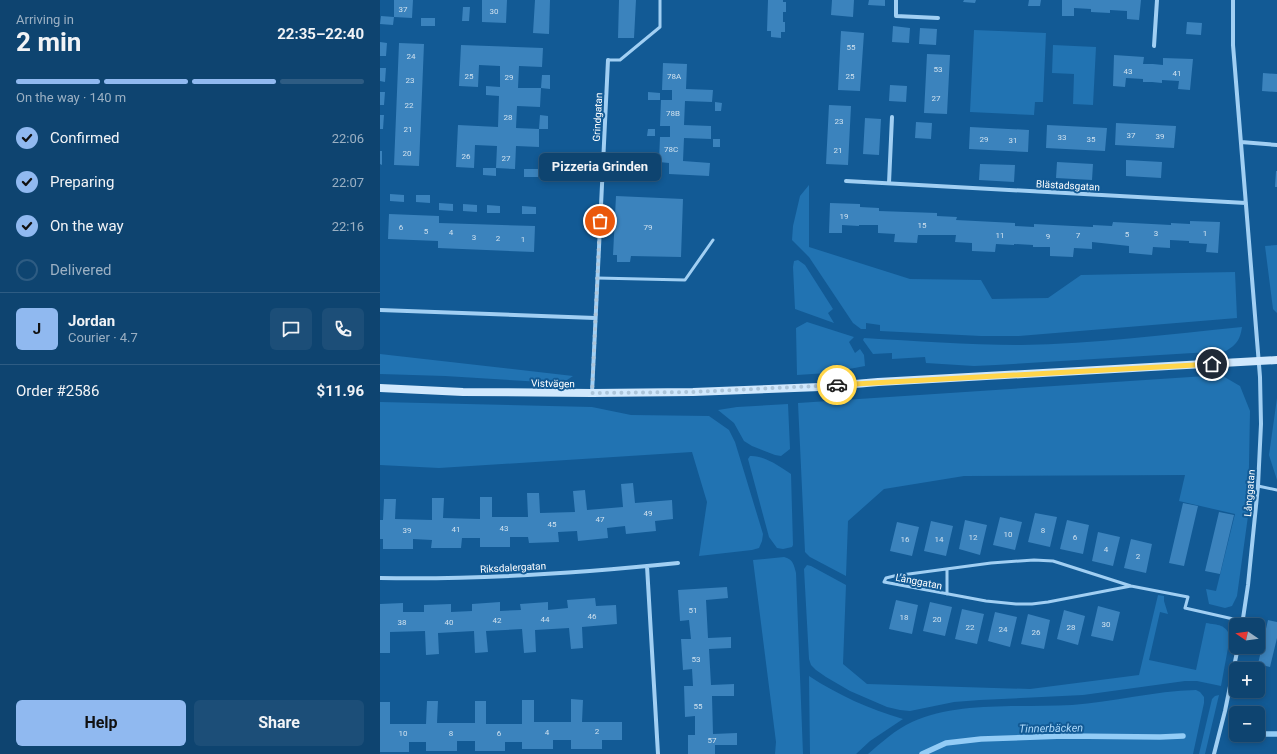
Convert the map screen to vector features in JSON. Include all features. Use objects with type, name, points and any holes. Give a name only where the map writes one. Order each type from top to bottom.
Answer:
[{"type":"main road","name":"Vistvägen","points":[[380,388],[463,392],[692,392],[1277,360]]},
{"type":"street","points":[[896,0],[896,16],[938,18]]},
{"type":"street","points":[[1154,46],[1157,0]]},
{"type":"street","points":[[1233,0],[1233,45],[1260,361]]},
{"type":"street","name":"Grindgatan","points":[[592,393],[608,60]]},
{"type":"street","points":[[889,183],[892,117]]},
{"type":"street","points":[[1241,142],[1277,145]]},
{"type":"street","name":"Blästadsgatan","points":[[846,181],[1246,203]]},
{"type":"street","points":[[380,310],[595,318]]},
{"type":"street","name":"Långgatan","points":[[1243,618],[1248,585],[1258,486],[1261,424],[1260,361]]},
{"type":"street","name":"Riksdalergatan","points":[[380,578],[476,577],[678,563]]},
{"type":"street","points":[[647,566],[658,754]]},
{"type":"street","points":[[1214,754],[1225,711],[1237,654]]},
{"type":"lane","points":[[608,60],[620,60],[660,28],[660,0]]},
{"type":"lane","points":[[597,278],[685,280],[713,240]]},
{"type":"lane","points":[[1258,486],[1277,490]]},
{"type":"lane","name":"Långgatan","points":[[1131,586],[1032,604],[1016,604],[986,601],[884,582],[886,578],[890,576],[991,563],[1043,560],[1053,561],[1131,586],[1188,597],[1185,608],[1229,620]]},
{"type":"lane","name":"Långgatan","points":[[947,569],[947,594]]},
{"type":"shaded area","points":[[974,30],[1046,33],[1043,102],[1035,102],[1034,115],[970,112]]},
{"type":"shaded area","points":[[1053,45],[1096,47],[1093,105],[1073,104],[1074,74],[1052,73]]},
{"type":"shaded area","points":[[809,185],[809,247],[910,279],[981,280],[992,299],[1048,298],[1081,275],[1235,272],[1237,318],[1019,336],[981,336],[880,331],[880,325],[866,323],[866,329],[861,329],[853,323],[809,257],[792,240],[793,226],[800,196]]},
{"type":"shaded area","points":[[1277,245],[1277,313],[1273,309],[1265,246]]},
{"type":"shaded area","points":[[798,260],[805,265],[833,309],[828,313],[834,323],[795,309],[793,267],[794,261]]},
{"type":"shaded area","points":[[807,322],[854,337],[849,342],[855,353],[860,349],[864,355],[865,366],[828,373],[797,375],[796,328]]},
{"type":"shaded area","points":[[1242,327],[1237,341],[1226,351],[974,366],[926,363],[925,357],[892,359],[892,353],[873,354],[863,340],[864,338],[942,343],[1021,345],[1076,343]]},
{"type":"shaded area","points":[[380,354],[573,376],[564,382],[542,382],[445,376],[380,374]]},
{"type":"shaded area","points":[[1221,375],[1240,386],[1250,411],[1248,516],[1237,596],[1232,606],[1225,608],[1209,604],[1206,589],[1216,591],[1235,514],[1179,501],[1185,475],[964,476],[884,489],[848,521],[846,576],[810,557],[805,552],[798,403]]},
{"type":"shaded area","points":[[1277,398],[1277,480],[1269,455]]},
{"type":"shaded area","points":[[380,402],[592,407],[631,415],[709,416],[729,430],[735,442],[763,534],[762,541],[759,548],[752,550],[699,556],[707,502],[692,452],[439,468],[380,465]]},
{"type":"shaded area","points":[[788,404],[790,449],[781,456],[752,446],[744,441],[734,423],[718,410],[737,407]]},
{"type":"shaded area","points":[[750,456],[766,459],[791,474],[792,547],[783,549],[777,548],[769,537],[748,459]]},
{"type":"shaded area","points":[[784,557],[791,561],[794,565],[796,573],[803,754],[775,754],[776,742],[753,560]]},
{"type":"shaded area","points":[[807,565],[811,566],[846,585],[843,664],[867,684],[1030,689],[1139,675],[1158,595],[1164,596],[1168,614],[1160,612],[1149,660],[1196,670],[1206,623],[1224,627],[1229,635],[1229,642],[1221,686],[1197,681],[1185,681],[1083,695],[954,702],[910,711],[887,707],[850,691],[826,677],[811,665],[809,659],[804,569]]},
{"type":"shaded area","points":[[809,676],[854,701],[903,719],[870,741],[856,754],[810,754]]},
{"type":"shaded area","points":[[1196,690],[1204,697],[1204,703],[1193,754],[868,754],[900,728],[930,715],[950,711],[990,707],[1072,705],[1103,702],[1165,692]]},
{"type":"shaded area","points":[[1219,695],[1205,754],[1199,754],[1212,699]]},
{"type":"building","points":[[394,0],[413,0],[412,18],[394,17]]},
{"type":"building","points":[[482,0],[507,0],[506,23],[482,22]]},
{"type":"building","points":[[535,0],[550,0],[549,34],[533,33]]},
{"type":"building","points":[[619,0],[636,0],[634,38],[618,38]]},
{"type":"building","points":[[768,0],[783,0],[783,2],[786,2],[786,12],[783,12],[785,32],[781,32],[781,38],[771,37],[771,31],[767,31]]},
{"type":"building","points":[[832,0],[854,0],[853,17],[831,15]]},
{"type":"building","points":[[869,0],[885,0],[885,6],[868,5]]},
{"type":"building","points":[[964,0],[976,0],[975,3],[963,2]]},
{"type":"building","points":[[1029,0],[1041,0],[1040,6],[1028,6]]},
{"type":"building","points":[[1062,0],[1141,0],[1139,20],[1127,19],[1127,11],[1110,10],[1110,13],[1091,12],[1091,9],[1074,8],[1074,16],[1062,16]]},
{"type":"building","points":[[463,7],[470,7],[469,21],[462,21]]},
{"type":"building","points":[[381,16],[394,17],[393,25],[380,24]]},
{"type":"building","points":[[421,18],[435,18],[435,26],[421,26]]},
{"type":"building","points":[[1187,22],[1202,23],[1201,35],[1186,34]]},
{"type":"building","points":[[893,26],[910,28],[909,43],[892,42]]},
{"type":"building","points":[[920,28],[937,29],[936,45],[919,44]]},
{"type":"building","points":[[841,31],[864,33],[860,91],[838,90]]},
{"type":"building","points":[[380,42],[387,43],[386,56],[380,56]]},
{"type":"building","points":[[399,43],[424,44],[419,166],[394,165]]},
{"type":"building","points":[[461,45],[543,48],[542,67],[519,66],[518,88],[541,88],[540,107],[517,106],[516,128],[539,129],[539,147],[516,146],[515,169],[496,168],[497,146],[475,145],[474,168],[456,167],[458,125],[498,127],[499,96],[486,95],[486,86],[500,87],[500,66],[479,65],[478,87],[459,86]]},
{"type":"building","points":[[927,54],[950,55],[947,114],[924,113]]},
{"type":"building","points":[[1114,55],[1144,57],[1143,64],[1163,65],[1163,58],[1193,59],[1190,90],[1178,89],[1179,81],[1162,80],[1162,83],[1143,82],[1143,79],[1126,78],[1125,87],[1113,86]]},
{"type":"building","points":[[663,63],[687,64],[686,89],[713,90],[712,102],[685,101],[684,125],[711,126],[711,139],[684,138],[683,161],[710,163],[709,176],[669,174],[669,163],[659,162],[660,137],[670,137],[670,126],[660,126],[661,100],[672,100],[672,90],[662,90]]},
{"type":"building","points":[[380,68],[386,68],[385,82],[380,81]]},
{"type":"building","points":[[1263,73],[1277,74],[1277,92],[1262,91]]},
{"type":"building","points":[[542,75],[550,75],[550,89],[541,88]]},
{"type":"building","points":[[890,85],[907,86],[906,102],[889,101]]},
{"type":"building","points":[[380,92],[385,92],[384,105],[380,105]]},
{"type":"building","points":[[648,92],[660,93],[660,100],[648,100]]},
{"type":"building","points":[[715,102],[722,103],[721,111],[715,111]]},
{"type":"building","points":[[829,105],[851,106],[848,165],[826,164]]},
{"type":"building","points":[[380,115],[384,115],[383,129],[380,129]]},
{"type":"building","points":[[540,115],[548,116],[548,129],[539,129]]},
{"type":"building","points":[[865,118],[881,119],[879,155],[863,154]]},
{"type":"building","points":[[916,122],[932,123],[931,139],[915,138]]},
{"type":"building","points":[[1116,123],[1176,126],[1174,148],[1115,145]]},
{"type":"building","points":[[1047,125],[1107,128],[1105,151],[1046,148]]},
{"type":"building","points":[[970,127],[1029,130],[1028,152],[969,149]]},
{"type":"building","points":[[648,129],[655,129],[655,136],[647,136]]},
{"type":"building","points":[[713,139],[720,139],[720,147],[713,147]]},
{"type":"building","points":[[380,151],[382,151],[382,165],[380,164]]},
{"type":"building","points":[[1126,160],[1162,162],[1161,178],[1126,176]]},
{"type":"building","points":[[1057,162],[1093,164],[1092,180],[1056,178]]},
{"type":"building","points":[[980,164],[1015,165],[1014,182],[979,180]]},
{"type":"building","points":[[483,168],[496,168],[496,176],[483,175]]},
{"type":"building","points":[[524,169],[538,169],[538,177],[524,177]]},
{"type":"building","points":[[1276,171],[1277,187],[1275,187]]},
{"type":"building","points":[[390,194],[404,195],[404,202],[390,201]]},
{"type":"building","points":[[416,195],[430,195],[430,203],[416,202]]},
{"type":"building","points":[[616,196],[683,199],[681,257],[631,256],[630,262],[617,262],[617,255],[613,255]]},
{"type":"building","points":[[439,203],[453,204],[453,211],[439,210]]},
{"type":"building","points":[[830,203],[860,204],[860,207],[879,208],[879,211],[937,213],[937,216],[957,217],[956,220],[1015,223],[1015,226],[1034,227],[1034,224],[1093,227],[1093,225],[1112,226],[1113,222],[1171,225],[1171,223],[1190,224],[1190,221],[1220,222],[1218,253],[1206,252],[1207,244],[1170,240],[1170,248],[1153,247],[1152,255],[1129,253],[1129,246],[1092,242],[1092,249],[1074,248],[1073,257],[1050,256],[1050,247],[1033,247],[1033,245],[996,244],[995,252],[972,251],[972,243],[955,242],[956,235],[918,235],[917,243],[894,242],[895,234],[878,233],[878,225],[842,225],[842,233],[829,233]]},
{"type":"building","points":[[463,204],[477,205],[477,212],[463,211]]},
{"type":"building","points":[[487,205],[500,206],[500,213],[487,213]]},
{"type":"building","points":[[522,206],[536,207],[536,214],[522,214]]},
{"type":"building","points":[[389,214],[439,216],[439,223],[535,226],[534,252],[438,248],[438,241],[388,239]]},
{"type":"building","points":[[633,483],[635,503],[672,500],[673,519],[655,521],[656,531],[626,534],[625,526],[607,528],[608,538],[578,541],[577,531],[558,532],[559,542],[529,543],[528,537],[510,537],[510,547],[480,547],[480,538],[462,538],[461,548],[431,548],[432,540],[413,539],[413,549],[383,549],[383,539],[380,539],[380,520],[383,520],[384,499],[396,499],[395,519],[432,520],[432,498],[444,498],[443,518],[480,519],[480,497],[492,497],[492,517],[528,517],[527,493],[539,493],[540,513],[575,512],[573,491],[585,490],[587,510],[623,507],[621,484]]},
{"type":"building","points":[[1183,503],[1198,506],[1184,566],[1169,563]]},
{"type":"building","points":[[1219,512],[1234,515],[1220,574],[1205,571]]},
{"type":"building","points":[[1035,513],[1057,517],[1050,547],[1028,542]]},
{"type":"building","points":[[1000,517],[1022,522],[1015,550],[993,545]]},
{"type":"building","points":[[965,520],[987,525],[980,555],[959,549]]},
{"type":"building","points":[[1067,520],[1089,525],[1083,554],[1060,549]]},
{"type":"building","points":[[931,521],[953,526],[946,556],[924,551]]},
{"type":"building","points":[[897,522],[919,527],[912,556],[890,551]]},
{"type":"building","points":[[1098,532],[1120,537],[1113,566],[1092,561]]},
{"type":"building","points":[[1131,539],[1152,544],[1146,573],[1124,568]]},
{"type":"building","points":[[727,587],[728,598],[706,600],[708,638],[731,637],[731,648],[709,649],[711,685],[734,684],[734,696],[712,696],[713,734],[737,733],[737,745],[715,745],[715,754],[688,754],[688,735],[695,735],[695,716],[685,717],[684,686],[693,686],[692,669],[683,670],[681,639],[691,639],[689,620],[680,621],[678,590]]},
{"type":"building","points":[[595,598],[596,606],[616,605],[617,624],[582,627],[583,648],[571,649],[569,628],[535,630],[536,652],[524,653],[522,629],[486,631],[488,652],[475,653],[474,631],[438,633],[439,654],[426,655],[425,631],[390,632],[390,653],[380,653],[380,604],[403,603],[403,612],[424,612],[424,605],[451,604],[451,612],[472,611],[472,604],[500,602],[500,611],[521,610],[520,604],[548,602],[548,610],[568,608],[567,600]]},
{"type":"building","points":[[896,600],[918,605],[912,634],[889,629]]},
{"type":"building","points":[[930,602],[952,607],[945,636],[923,631]]},
{"type":"building","points":[[1098,606],[1120,612],[1113,641],[1091,636]]},
{"type":"building","points":[[962,609],[984,614],[977,644],[955,639]]},
{"type":"building","points":[[1064,610],[1085,616],[1078,645],[1057,639]]},
{"type":"building","points":[[995,612],[1017,617],[1010,647],[988,641]]},
{"type":"building","points":[[1028,614],[1050,620],[1044,649],[1021,644]]},
{"type":"building","points":[[1268,620],[1277,622],[1277,638],[1270,667],[1265,666],[1265,662],[1258,662],[1260,654],[1265,654],[1265,633]]},
{"type":"building","points":[[571,699],[583,700],[582,722],[622,722],[622,740],[602,740],[602,749],[571,749],[571,740],[553,740],[553,749],[522,749],[522,742],[505,742],[505,751],[475,751],[475,741],[457,741],[457,751],[426,751],[426,742],[409,742],[409,752],[380,752],[380,702],[390,702],[390,724],[426,724],[427,701],[438,701],[437,723],[475,723],[475,701],[486,701],[486,724],[522,724],[522,700],[534,700],[534,722],[571,722]]},
{"type":"waterway","points":[[1265,734],[1277,734]]},
{"type":"waterway","name":"Tinnerbäcken","points":[[922,754],[946,743],[981,739],[1064,736],[1183,736]]},
{"type":"way so far","points":[[600,221],[592,393],[692,392],[837,385]]},
{"type":"place","name":"Pizzeria Grinden","points":[[600,221]]},
{"type":"route","points":[[837,385],[1212,364]]}]
